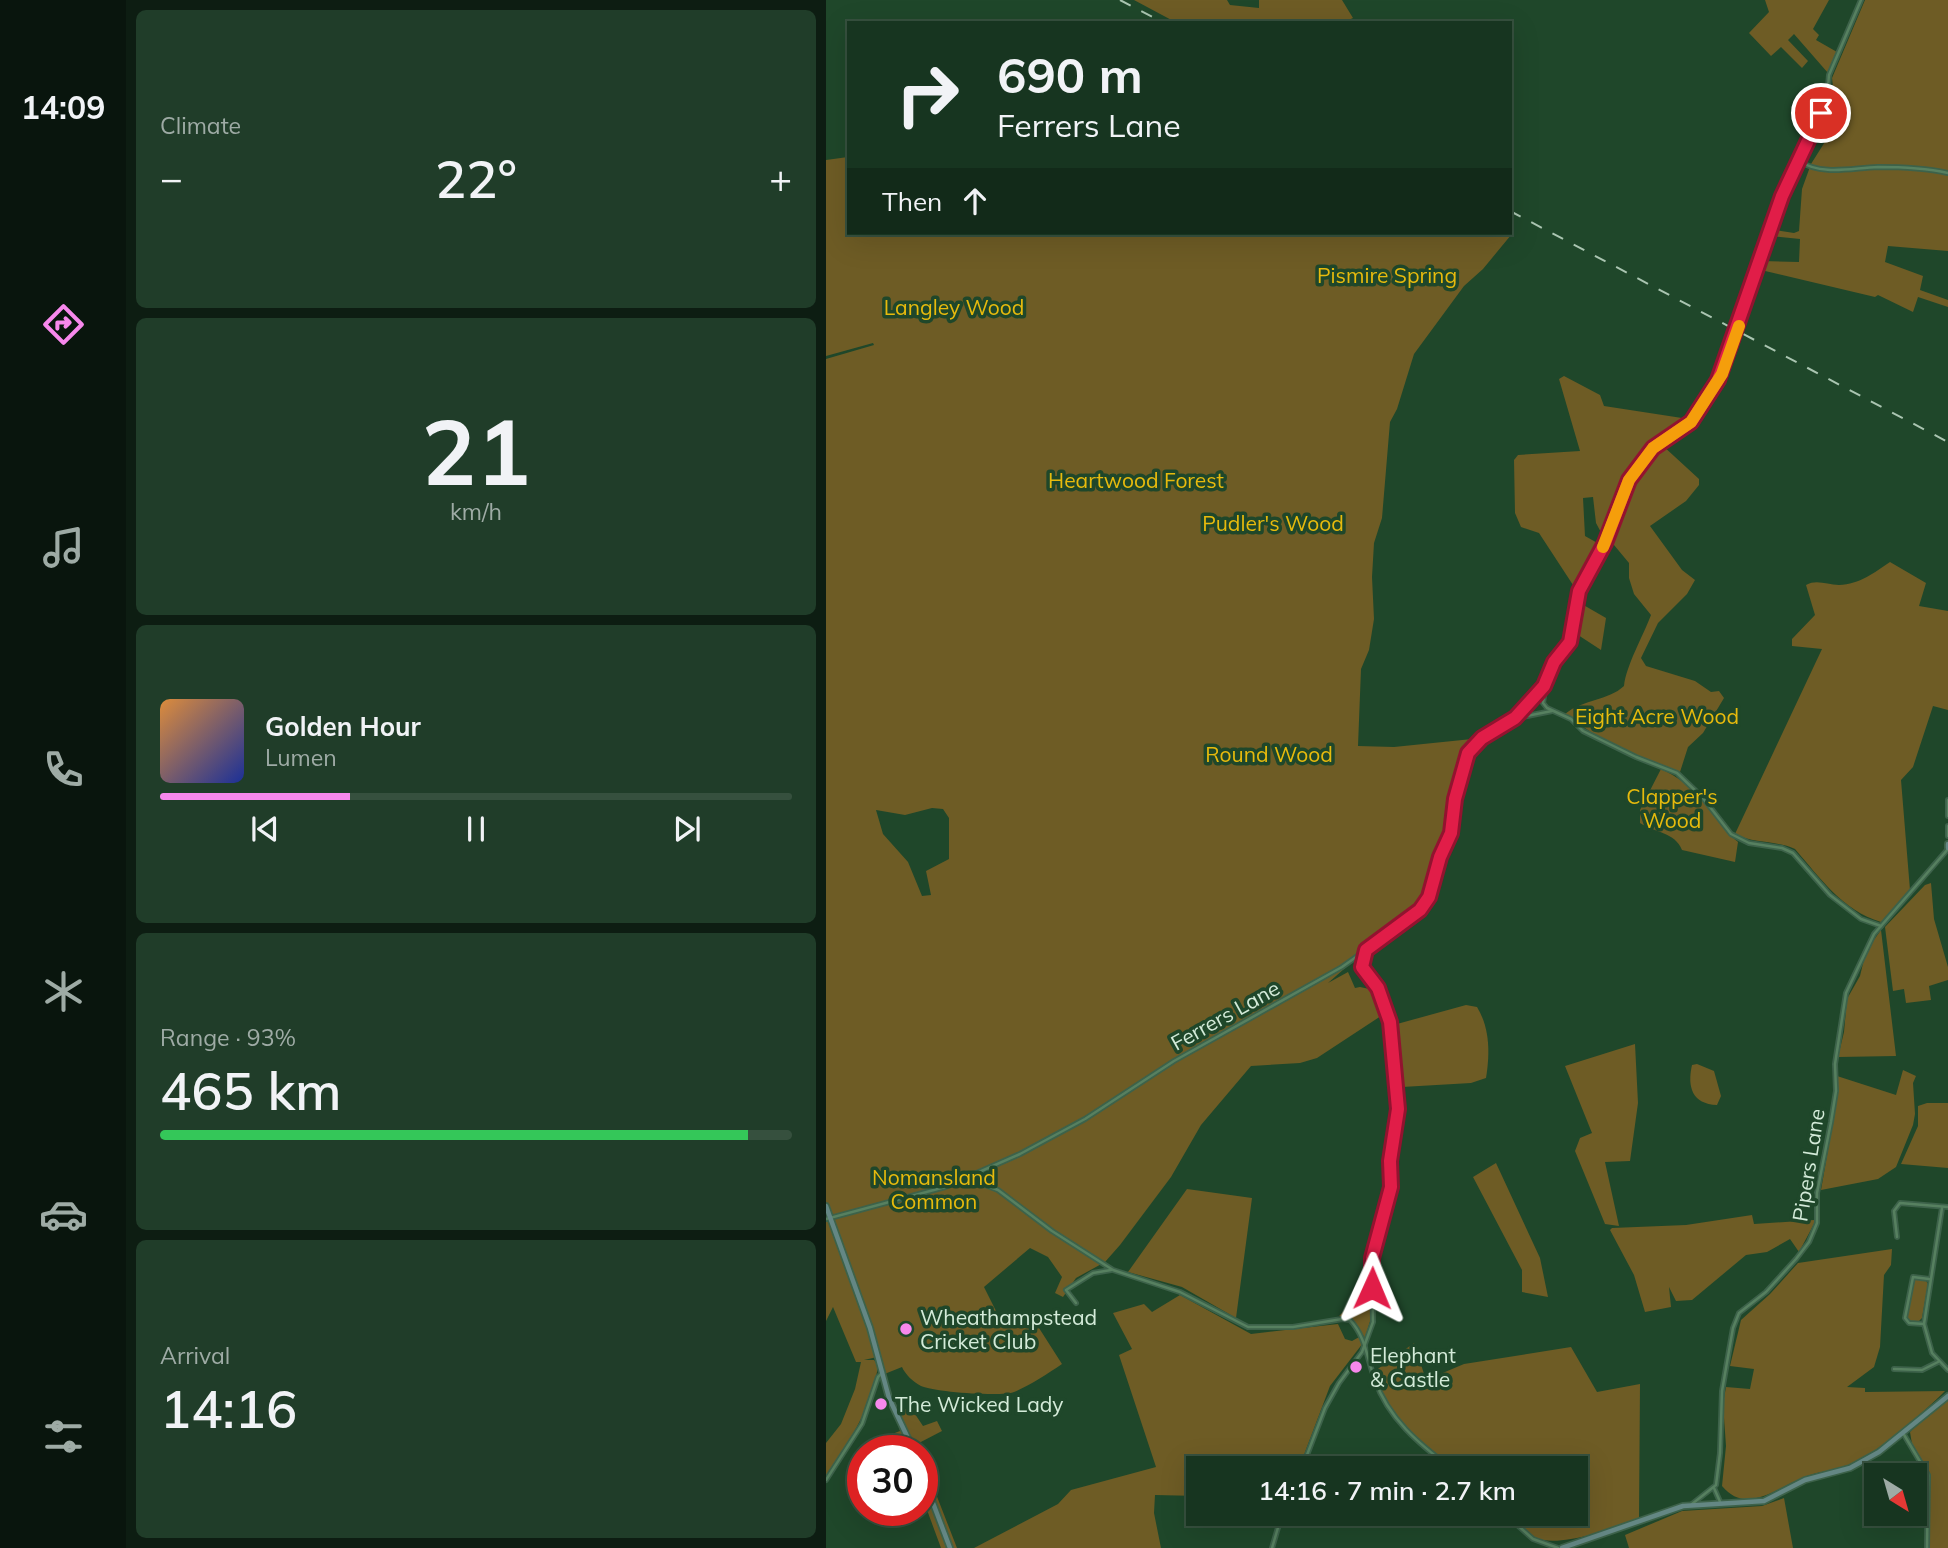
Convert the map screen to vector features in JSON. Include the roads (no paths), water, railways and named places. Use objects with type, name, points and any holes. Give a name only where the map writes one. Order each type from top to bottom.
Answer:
[{"type":"street","name":"Ferrers Lane","points":[[828,1218],[905,1199],[968,1178],[1010,1159],[1085,1119],[1174,1061],[1267,1011],[1366,950],[1420,910],[1426,902],[1440,857],[1451,833],[1455,799],[1468,753],[1482,738],[1515,718],[1544,686],[1554,662],[1570,642],[1579,591],[1605,543],[1629,480],[1653,448],[1691,422],[1722,374],[1766,241],[1798,161],[1817,124],[1827,98],[1829,75],[1861,0]]},
{"type":"street","points":[[1798,161],[1812,168],[1842,171],[1876,167],[1925,168],[1948,173]]},
{"type":"street","points":[[1544,686],[1543,703],[1552,711],[1560,713],[1583,731],[1636,757],[1677,773],[1703,798],[1731,834],[1749,843],[1782,848],[1793,853],[1830,895],[1861,919],[1881,926]]},
{"type":"street","name":"Ferrers Lane","points":[[1515,718],[1552,711]]},
{"type":"street","points":[[1948,800],[1948,816]]},
{"type":"street","points":[[1948,826],[1948,836]]},
{"type":"street","name":"Pipers Lane","points":[[1714,1488],[1720,1453],[1722,1391],[1733,1328],[1739,1313],[1766,1292],[1796,1259],[1809,1242],[1817,1223],[1817,1193],[1832,1122],[1836,1091],[1835,1064],[1841,1040],[1844,999],[1865,950],[1881,926],[1948,847]]},
{"type":"street","points":[[1306,1456],[1325,1408],[1339,1382],[1365,1345],[1373,1322],[1372,1258],[1391,1187],[1390,1161],[1398,1109],[1390,1022],[1378,988],[1362,967],[1366,950]]},
{"type":"street","points":[[968,1178],[998,1190],[1052,1231],[1113,1270],[1180,1292],[1254,1329],[1308,1325],[1342,1319],[1350,1321],[1361,1334],[1375,1380],[1390,1411],[1435,1456]]},
{"type":"street","points":[[1896,1237],[1894,1211],[1898,1204],[1904,1202],[1948,1207]]},
{"type":"street","points":[[826,1206],[828,1218],[870,1328],[892,1408],[906,1435]]},
{"type":"street","points":[[1942,1208],[1924,1324],[1929,1348],[1938,1362],[1948,1370]]},
{"type":"street","points":[[1097,1272],[1102,1263]]},
{"type":"street","points":[[1076,1303],[1066,1290],[1085,1276],[1113,1270]]},
{"type":"street","points":[[1924,1324],[1909,1323],[1905,1318],[1913,1277],[1929,1279]]},
{"type":"street","points":[[1894,1369],[1922,1370],[1938,1362]]},
{"type":"street","points":[[826,1480],[862,1424],[878,1377],[883,1372]]},
{"type":"street","points":[[1692,1504],[1764,1501],[1805,1480],[1850,1468],[1879,1452],[1948,1396]]},
{"type":"street","points":[[1903,1433],[1928,1475],[1927,1548]]},
{"type":"street","points":[[1518,1526],[1533,1539],[1560,1548],[1692,1504],[1714,1488],[1721,1504]]},
{"type":"street","points":[[938,1516],[950,1548]]},
{"type":"street","points":[[1272,1548],[1278,1526]]},
{"type":"railway","points":[[1120,0],[1160,21]]},
{"type":"railway","points":[[1512,212],[1948,442]]},
{"type":"place","name":"Wheathampstead Cricket Club","points":[[906,1329]]},
{"type":"place","name":"Elephant & Castle","points":[[1356,1367]]},
{"type":"place","name":"The Wicked Lady","points":[[881,1404]]},
{"type":"park label","name":"Pismire Spring","points":[[1387,275]]},
{"type":"park label","name":"Langley Wood","points":[[954,307]]},
{"type":"park label","name":"Heartwood Forest","points":[[1136,480]]},
{"type":"park label","name":"Pudler's Wood","points":[[1273,523]]},
{"type":"park label","name":"Eight Acre Wood","points":[[1657,716]]},
{"type":"park label","name":"Round Wood","points":[[1269,754]]},
{"type":"park label","name":"Clapper's Wood","points":[[1672,808]]},
{"type":"park label","name":"Nomansland Common","points":[[934,1189]]}]
